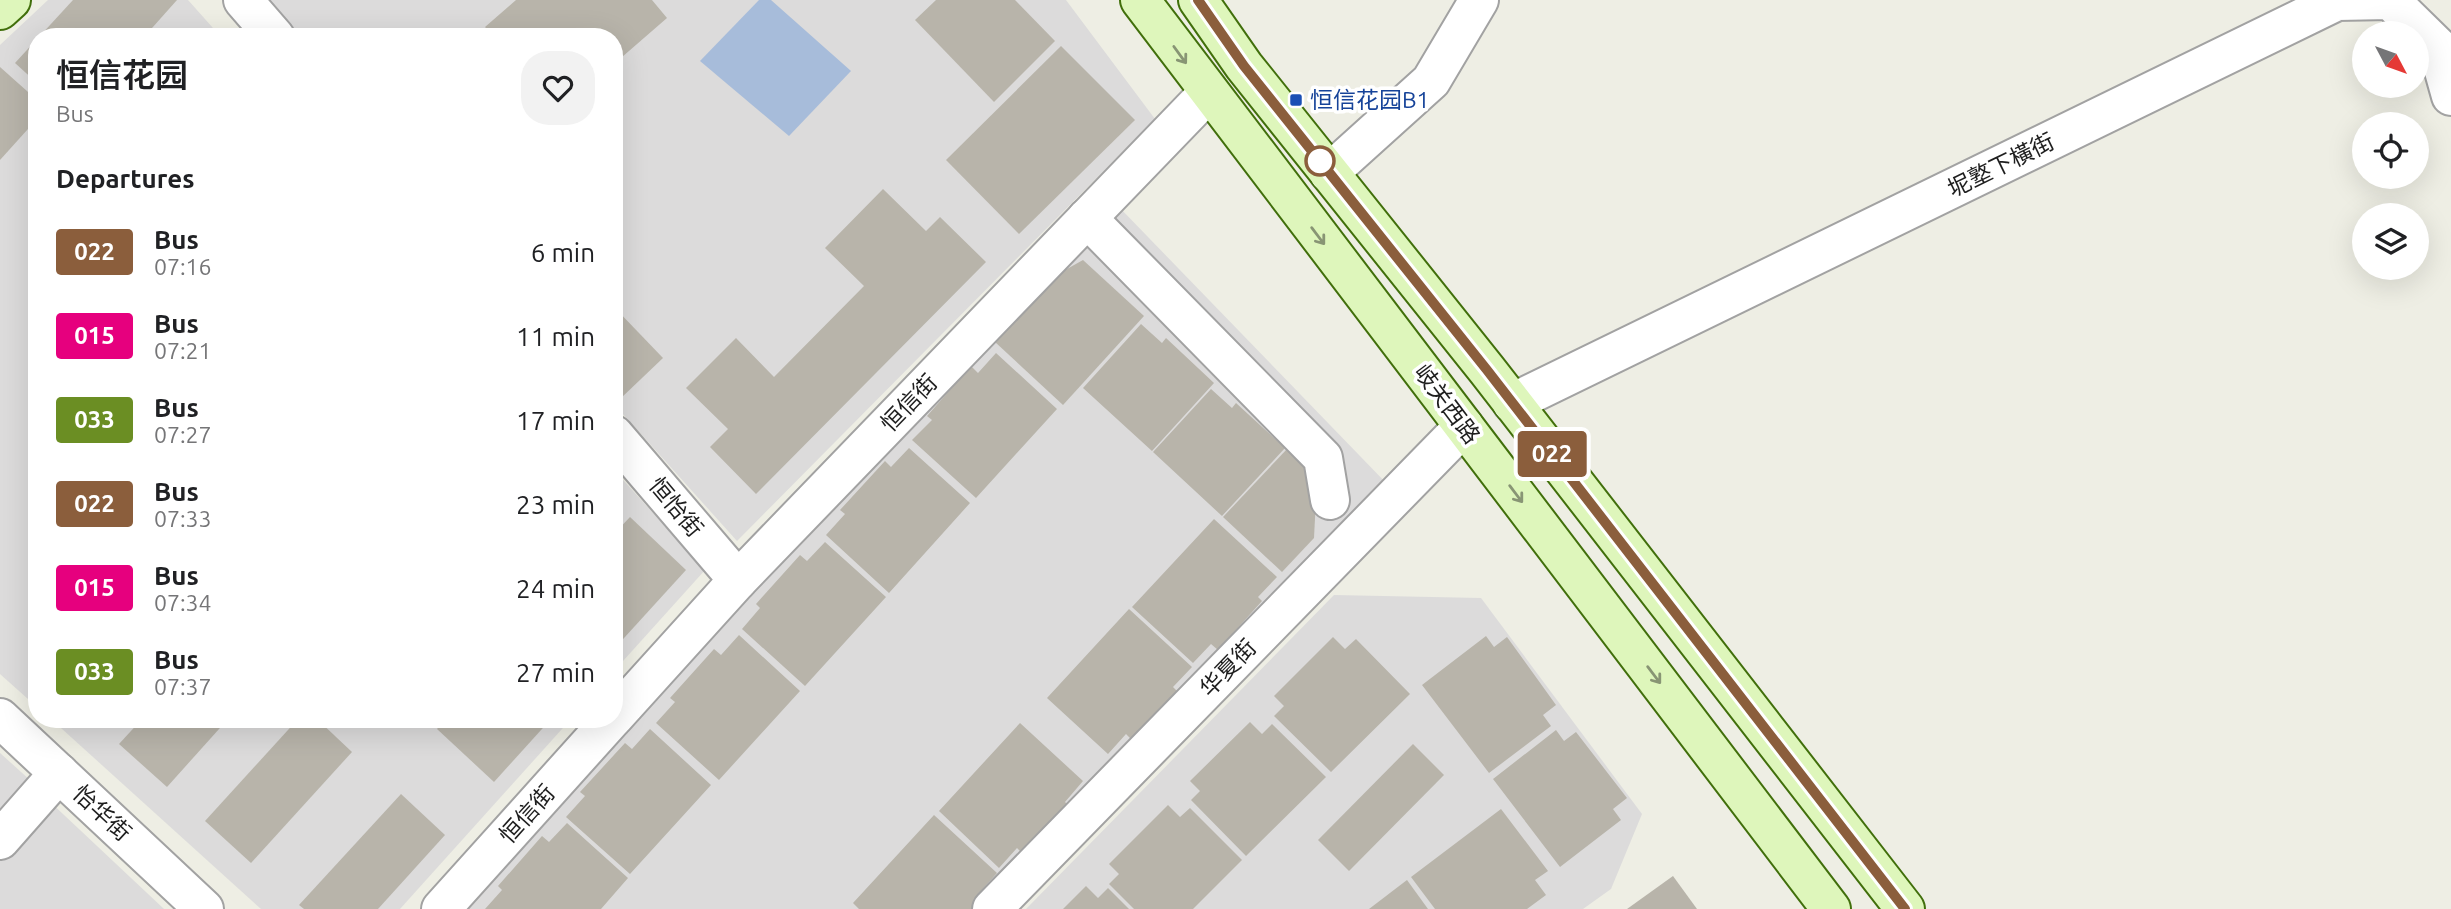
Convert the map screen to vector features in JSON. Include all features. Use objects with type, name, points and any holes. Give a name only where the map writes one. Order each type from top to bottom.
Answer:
[{"type":"main road","points":[[0,10],[11,0]]},
{"type":"main road","name":"岐关西路","points":[[1140,0],[1208,93],[1831,909]]},
{"type":"main road","points":[[1198,0],[1244,66],[1512,403],[1905,909]]},
{"type":"street","points":[[243,0],[267,28]]},
{"type":"street","points":[[1329,173],[1431,81],[1479,0]]},
{"type":"street","name":"坭墪下橫街","points":[[1512,403],[2337,1],[2390,0],[2444,42],[2451,96]]},
{"type":"street","name":"恒信街","points":[[623,707],[738,580],[1208,93]]},
{"type":"street","points":[[1087,218],[1323,458],[1331,500]]},
{"type":"street","name":"华夏街","points":[[992,909],[1464,426]]},
{"type":"street","name":"恒怡街","points":[[623,446],[738,580]]},
{"type":"street","name":"怡华街","points":[[0,718],[204,909]]},
{"type":"street","name":"恒信街","points":[[441,909],[604,728]]},
{"type":"street","points":[[0,840],[59,774]]},
{"type":"shaded area","points":[[48,0],[188,0],[213,28],[28,28],[28,699],[0,674],[0,45]]},
{"type":"shaded area","points":[[252,0],[1066,0],[1155,119],[737,541],[623,414],[623,28],[277,28]]},
{"type":"shaded area","points":[[1118,206],[1389,486],[979,909],[456,909],[623,727]]},
{"type":"shaded area","points":[[623,480],[705,570],[623,661]]},
{"type":"shaded area","points":[[1334,595],[1481,598],[1642,814],[1611,889],[1583,909],[1026,909]]},
{"type":"shaded area","points":[[61,728],[563,728],[400,909],[261,909]]},
{"type":"shaded area","points":[[0,753],[31,781],[0,816]]},
{"type":"shaded area","points":[[47,799],[164,909],[0,909],[0,852]]},
{"type":"water","points":[[759,0],[771,0],[851,71],[789,136],[700,61]]},
{"type":"building","points":[[73,0],[177,0],[152,28],[47,28]]},
{"type":"building","points":[[516,0],[652,0],[667,18],[623,56],[623,28],[485,27]]},
{"type":"building","points":[[936,0],[1015,0],[1055,41],[994,102],[915,20]]},
{"type":"building","points":[[1061,46],[1135,120],[1019,234],[946,160]]},
{"type":"building","points":[[28,49],[28,75],[15,63]]},
{"type":"building","points":[[0,67],[28,92],[28,129],[0,160]]},
{"type":"building","points":[[883,189],[926,231],[940,217],[986,262],[756,494],[710,447],[728,429],[686,388],[736,338],[774,377],[864,286],[825,248]]},
{"type":"building","points":[[1083,260],[1144,316],[1063,405],[995,342],[1058,274]]},
{"type":"building","points":[[623,316],[663,358],[623,396]]},
{"type":"building","points":[[1141,324],[1162,343],[1166,338],[1214,383],[1152,451],[1083,388]]},
{"type":"building","points":[[996,353],[1057,409],[976,498],[912,440],[932,420],[927,416],[971,366],[978,373]]},
{"type":"building","points":[[1211,389],[1232,408],[1236,403],[1285,448],[1222,516],[1153,452]]},
{"type":"building","points":[[909,448],[970,503],[889,593],[826,535],[845,514],[840,510],[885,461],[891,467]]},
{"type":"building","points":[[1287,449],[1317,479],[1314,538],[1282,572],[1223,517]]},
{"type":"building","points":[[630,517],[686,570],[623,639],[623,524]]},
{"type":"building","points":[[1214,519],[1277,577],[1258,597],[1262,601],[1218,650],[1211,644],[1193,663],[1132,607]]},
{"type":"building","points":[[825,542],[886,597],[805,686],[742,629],[760,608],[756,604],[800,555],[807,561]]},
{"type":"building","points":[[1129,609],[1192,667],[1173,687],[1178,692],[1133,741],[1126,734],[1108,754],[1047,698]]},
{"type":"building","points":[[739,635],[800,691],[719,780],[656,723],[675,702],[670,698],[714,649],[721,655]]},
{"type":"building","points":[[1486,636],[1494,647],[1507,637],[1556,705],[1543,715],[1551,726],[1489,773],[1422,685]]},
{"type":"building","points":[[1333,637],[1345,649],[1356,639],[1410,694],[1331,772],[1274,716],[1284,706],[1274,696]]},
{"type":"building","points":[[1250,722],[1262,734],[1272,724],[1326,777],[1246,856],[1191,800],[1200,791],[1190,781]]},
{"type":"building","points":[[1020,723],[1083,781],[1065,802],[1069,806],[1024,855],[1017,848],[999,868],[939,811]]},
{"type":"building","points":[[134,728],[220,728],[167,787],[119,744]]},
{"type":"building","points":[[290,728],[327,728],[352,752],[251,863],[205,821]]},
{"type":"building","points":[[438,728],[543,728],[494,782]]},
{"type":"building","points":[[650,729],[711,785],[630,874],[566,817],[585,796],[580,792],[625,743],[632,749]]},
{"type":"building","points":[[1556,730],[1564,741],[1576,732],[1627,798],[1613,809],[1621,820],[1560,867],[1493,779]]},
{"type":"building","points":[[1413,744],[1444,775],[1349,871],[1318,840]]},
{"type":"building","points":[[401,794],[445,835],[378,909],[304,909],[299,905]]},
{"type":"building","points":[[1168,805],[1180,817],[1190,808],[1242,860],[1193,909],[1134,909],[1109,884],[1119,874],[1109,864]]},
{"type":"building","points":[[1501,809],[1548,871],[1535,880],[1546,895],[1527,909],[1435,909],[1411,877]]},
{"type":"building","points":[[934,815],[997,873],[979,893],[983,898],[972,909],[859,909],[853,903]]},
{"type":"building","points":[[567,823],[628,878],[601,909],[485,909],[502,890],[498,886],[542,836],[549,842]]},
{"type":"building","points":[[1673,876],[1697,909],[1627,909]]},
{"type":"building","points":[[1407,880],[1428,909],[1369,909]]},
{"type":"building","points":[[1086,886],[1098,898],[1108,888],[1129,909],[1063,909]]},
{"type":"bus line","name":"022","points":[[1198,0],[1244,66],[1487,370],[1905,909]]},
{"type":"place","name":"恒信花园B1","points":[[1296,100]]}]
